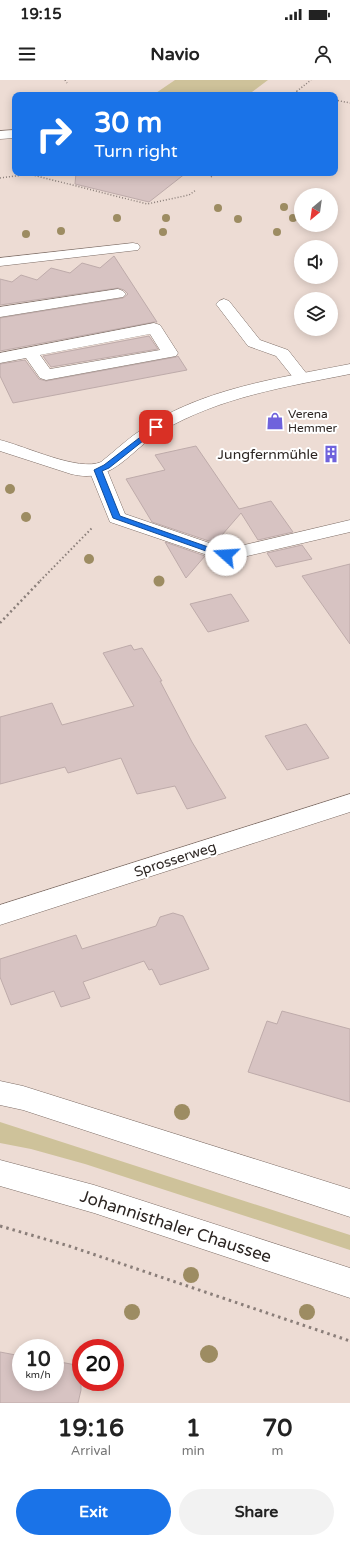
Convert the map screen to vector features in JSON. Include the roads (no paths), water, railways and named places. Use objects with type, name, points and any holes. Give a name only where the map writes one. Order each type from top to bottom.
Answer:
[{"type":"street","points":[[0,135],[12,134]]},
{"type":"street","points":[[0,262],[133,247]]},
{"type":"street","points":[[0,312],[118,294]]},
{"type":"street","points":[[224,304],[254,343],[282,353],[302,378]]},
{"type":"street","points":[[0,358],[30,352],[154,328],[170,353],[46,375],[30,352]]},
{"type":"street","points":[[0,445],[77,470],[98,470],[106,466],[156,427],[174,417],[208,403],[262,386],[350,369]]},
{"type":"street","points":[[98,470],[117,518],[226,555],[350,526]]},
{"type":"street","name":"Sprosserweg","points":[[0,915],[350,803]]},
{"type":"street","points":[[0,1092],[23,1098],[350,1203]]},
{"type":"street","name":"Johannisthaler Chaussee","points":[[0,1173],[94,1198],[350,1284]]},
{"type":"place","name":"Verena Hemmer","points":[[275,421]]},
{"type":"place","name":"Jungfernmühle","points":[[331,454]]}]
